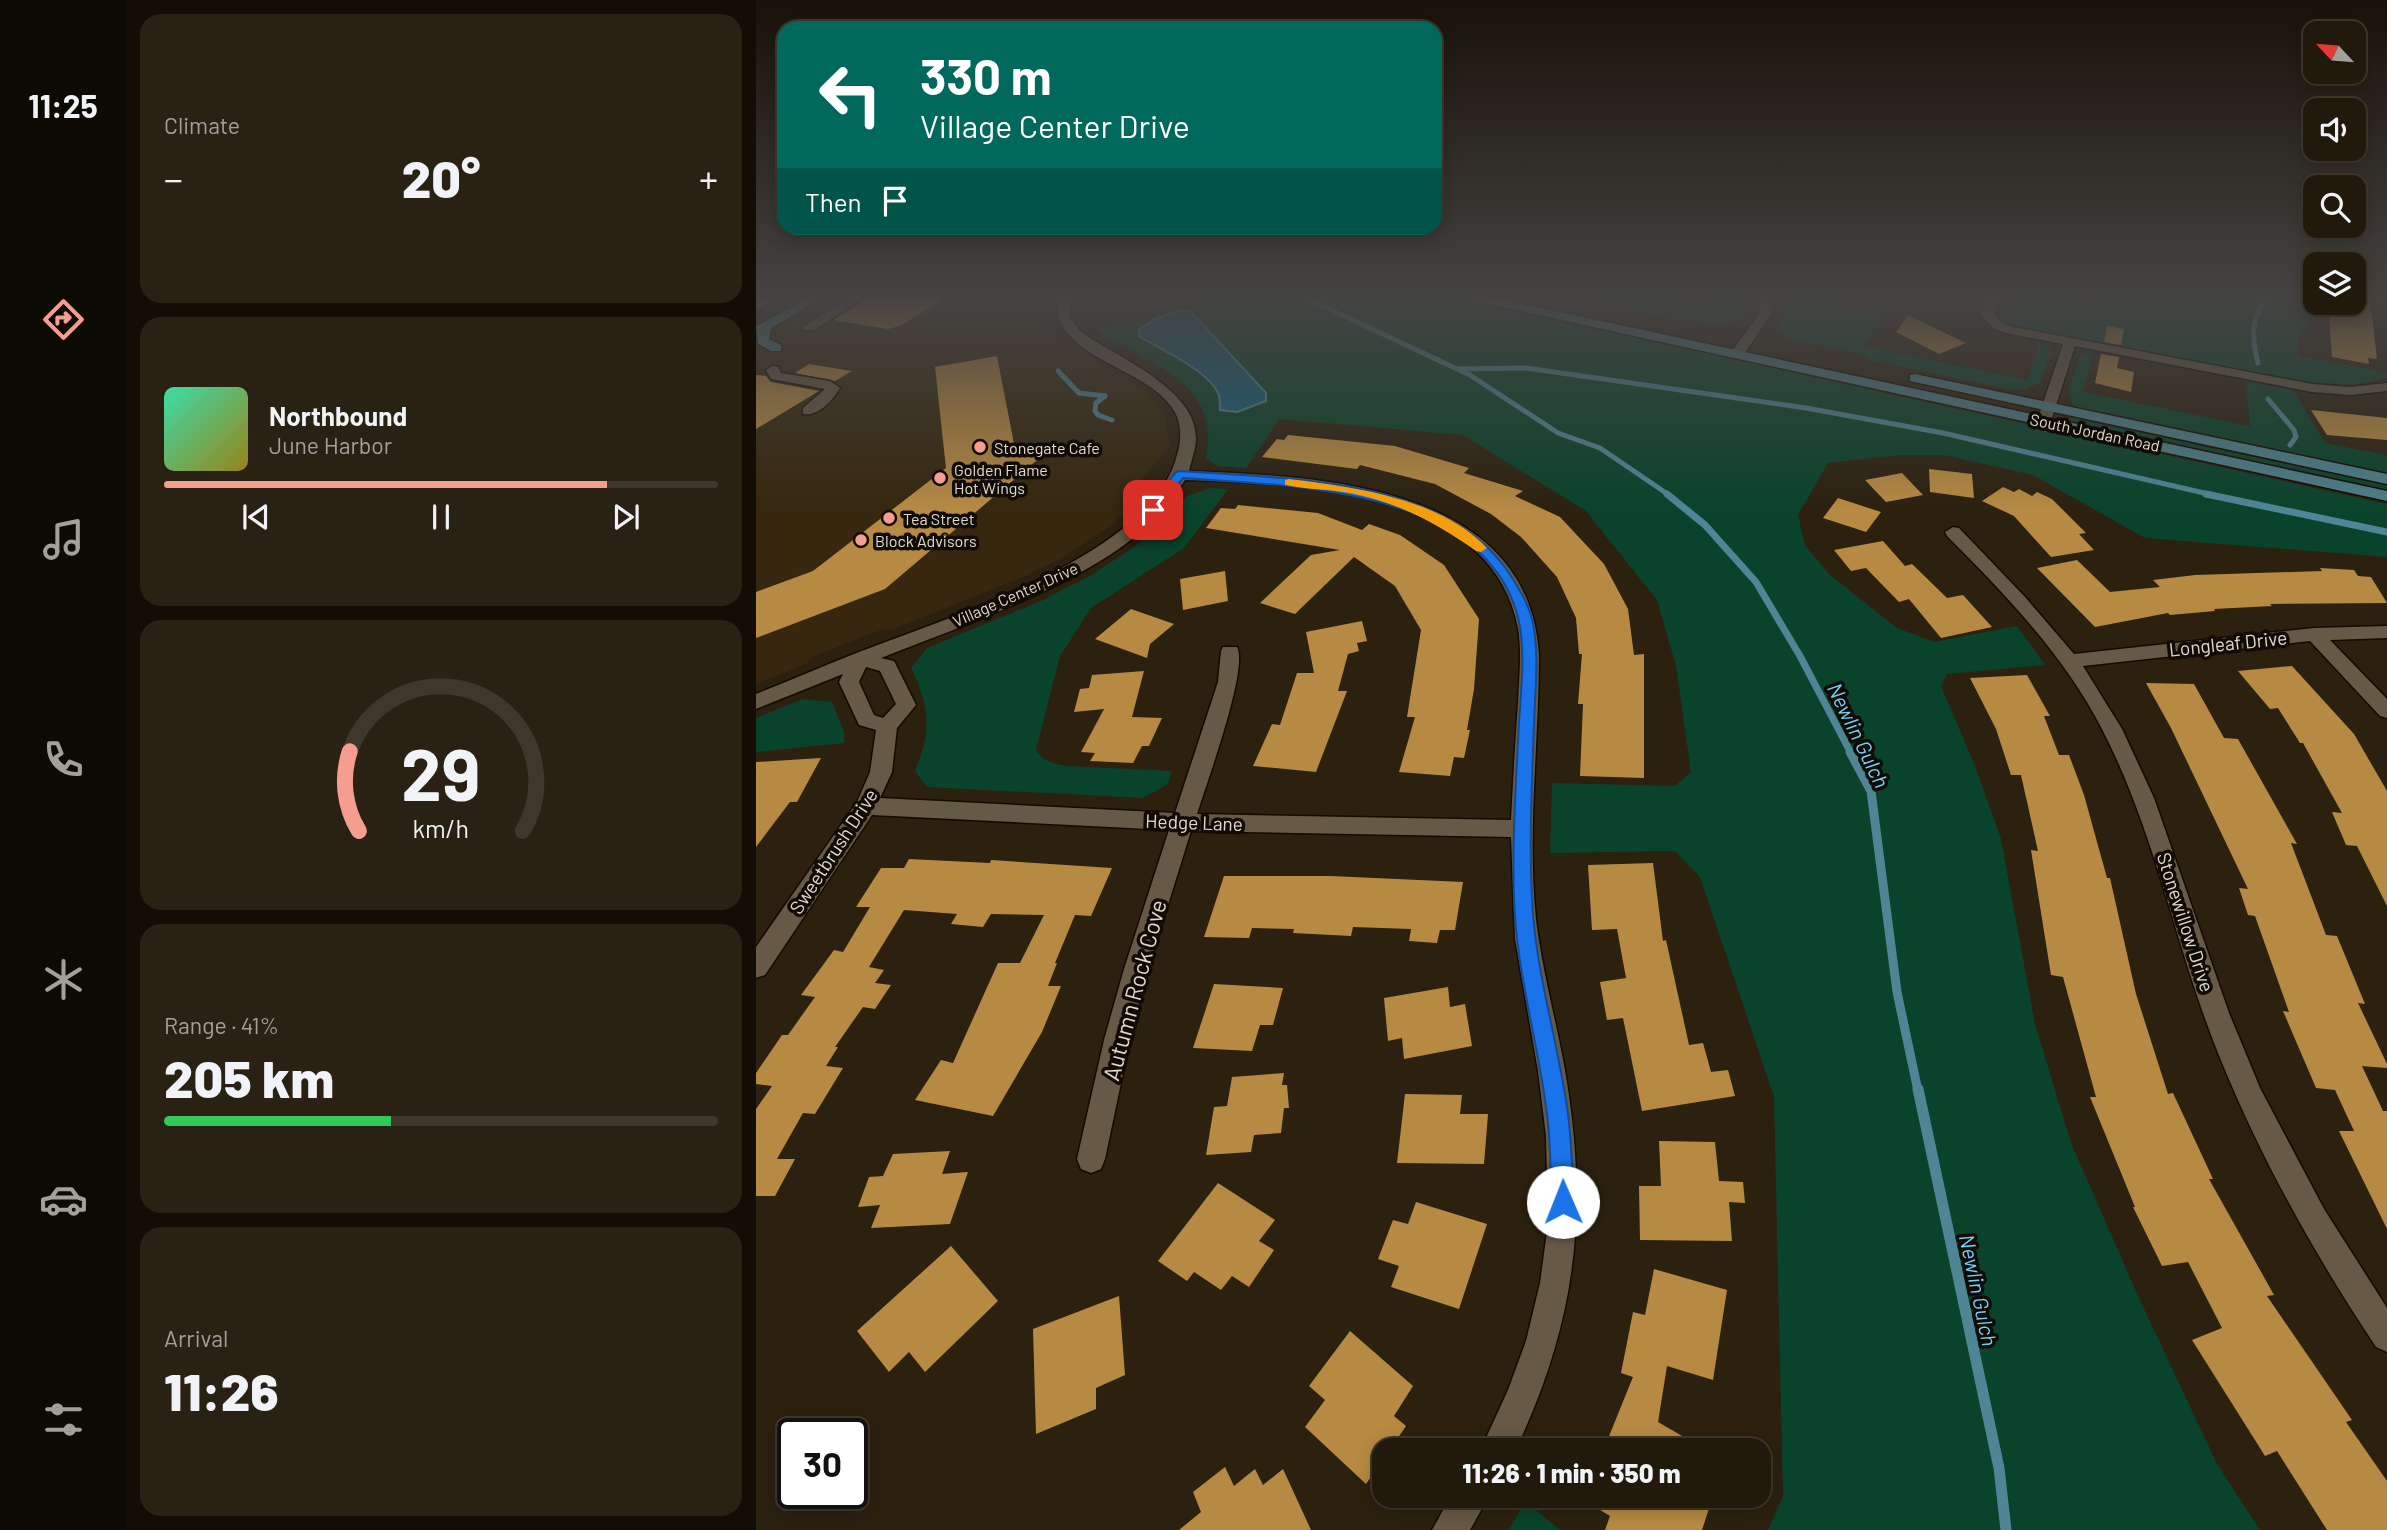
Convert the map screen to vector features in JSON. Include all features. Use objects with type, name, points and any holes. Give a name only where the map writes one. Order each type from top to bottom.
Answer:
[{"type":"main road","name":"South Jordan Road","points":[[1836,368],[2047,414],[2387,496]]},
{"type":"main road","name":"South Jordan Road","points":[[2047,414],[2387,479]]},
{"type":"street","name":"Village Center Drive","points":[[756,702],[1037,587],[1081,565],[1118,541],[1143,520],[1180,475],[1189,437],[1179,405],[1158,386],[1129,368]]},
{"type":"street","points":[[2047,414],[2062,368]]},
{"type":"street","points":[[2209,368],[2312,388],[2350,391],[2385,389]]},
{"type":"street","points":[[772,370],[775,376],[833,388],[828,396],[808,411]]},
{"type":"street","points":[[1180,475],[1284,482],[1372,494],[1406,505],[1466,537],[1492,559],[1516,594],[1527,631],[1529,664],[1522,829],[1523,901],[1528,951],[1548,1051],[1561,1139],[1563,1224],[1554,1298],[1546,1333],[1519,1405],[1503,1438]]},
{"type":"street","name":"Stonewillow Drive","points":[[1953,532],[2022,601],[2068,661],[2111,726],[2139,786],[2215,1012],[2255,1108],[2308,1211],[2387,1336]]},
{"type":"street","name":"Longleaf Drive","points":[[2068,661],[2314,634],[2387,632]]},
{"type":"street","points":[[2314,634],[2387,711]]},
{"type":"street","name":"Autumn Rock Cove","points":[[1091,1159],[1126,1003],[1181,822],[1228,682],[1230,651]]},
{"type":"street","points":[[860,659],[849,682],[866,720],[887,726]]},
{"type":"street","name":"Sweetbrush Drive","points":[[756,967],[866,806],[881,772],[887,726],[906,705],[887,666],[860,659]]},
{"type":"street","name":"Hedge Lane","points":[[866,806],[1181,822],[1522,829]]},
{"type":"street","points":[[1450,1530],[1464,1508]]},
{"type":"shaded area","points":[[756,368],[1108,368],[1145,392],[1164,414],[1170,446],[1140,481],[1138,485],[1142,487],[1142,496],[1102,532],[1061,559],[1016,580],[893,629],[883,629],[812,657],[806,664],[756,684]]},
{"type":"green space","points":[[1162,368],[1775,368],[2387,504],[2387,557],[2145,538],[2033,475],[1944,455],[1900,455],[1828,463],[1798,515],[1805,546],[1830,575],[1897,628],[1934,642],[2017,626],[2045,665],[1947,674],[1941,686],[1975,766],[2001,839],[2035,1024],[2071,1143],[2138,1296],[2217,1464],[2260,1530],[1768,1530],[1783,1496],[1774,1096],[1700,877],[1675,851],[1550,853],[1552,783],[1675,786],[1691,772],[1676,666],[1657,600],[1586,511],[1463,435],[1279,419],[1246,468],[1217,466],[1206,458],[1208,432],[1203,410],[1192,393],[1177,378]]},
{"type":"green space","points":[[1910,368],[1971,368],[2027,380],[2031,368],[2045,368],[2040,383],[2025,390],[2008,389]]},
{"type":"green space","points":[[2076,368],[2089,368],[2083,392],[2250,426],[2246,381],[2293,390],[2325,443],[2387,455],[2387,473],[2076,407],[2072,404],[2069,390]]},
{"type":"green space","points":[[2233,368],[2363,368],[2387,373],[2387,378],[2357,384],[2308,383]]},
{"type":"green space","points":[[2070,417],[2387,485],[2387,490],[2075,423]]},
{"type":"green space","points":[[1211,488],[1228,489],[1184,548],[1091,608],[1060,656],[1036,750],[1045,759],[1066,766],[1172,771],[1168,784],[1143,798],[927,787],[915,771],[924,743],[926,719],[922,694],[911,668],[927,648],[1043,600],[1090,576],[1137,545],[1187,496]]},
{"type":"green space","points":[[803,699],[832,702],[844,732],[844,743],[756,752],[756,718]]},
{"type":"green space","points":[[1521,1508],[1533,1508],[1560,1530],[1509,1530]]},
{"type":"water","points":[[1193,368],[1243,368],[1266,393],[1266,401],[1237,412],[1220,410],[1218,393],[1205,377]]},
{"type":"building","points":[[802,368],[852,371],[835,381],[795,373]]},
{"type":"building","points":[[935,368],[999,368],[1014,444],[1049,450],[885,589],[756,638],[756,592],[813,571],[946,468]]},
{"type":"building","points":[[2098,368],[2134,372],[2131,392],[2095,383]]},
{"type":"building","points":[[756,375],[766,376],[771,382],[819,391],[756,429]]},
{"type":"building","points":[[2311,410],[2387,418],[2387,440],[2327,435]]},
{"type":"building","points":[[1288,435],[1395,446],[1469,468],[1464,473],[1523,491],[1515,496],[1560,517],[1604,564],[1628,609],[1634,655],[1644,654],[1644,778],[1580,776],[1583,704],[1578,704],[1582,654],[1579,654],[1576,618],[1557,577],[1521,537],[1491,514],[1435,484],[1360,465],[1357,469],[1262,457],[1277,439],[1284,440]]},
{"type":"building","points":[[1929,469],[1972,474],[1974,498],[1930,492]]},
{"type":"building","points":[[1902,473],[1923,495],[1886,502],[1865,480]]},
{"type":"building","points":[[2003,487],[2014,492],[2019,489],[2032,496],[2037,492],[2052,499],[2086,533],[2079,534],[2094,550],[2051,557],[2014,516],[1982,501]]},
{"type":"building","points":[[1838,498],[1881,512],[1866,532],[1823,518]]},
{"type":"building","points":[[1238,505],[1318,513],[1362,530],[1369,524],[1400,535],[1444,565],[1479,619],[1474,689],[1467,730],[1470,730],[1464,758],[1454,757],[1450,776],[1399,772],[1415,717],[1407,717],[1421,630],[1395,586],[1354,557],[1295,614],[1260,603],[1311,555],[1340,550],[1206,528],[1221,508],[1235,509]]},
{"type":"building","points":[[1883,541],[1905,566],[1912,564],[1947,598],[1963,595],[1992,627],[1941,638],[1909,599],[1899,602],[1866,568],[1851,571],[1834,550]]},
{"type":"building","points":[[2077,560],[2110,592],[2160,587],[2153,580],[2195,575],[2322,571],[2320,568],[2354,570],[2358,576],[2371,577],[2387,603],[2270,604],[2272,606],[2214,609],[2215,611],[2170,615],[2168,613],[2095,627],[2037,568]]},
{"type":"building","points":[[1225,571],[1228,601],[1183,610],[1180,579]]},
{"type":"building","points":[[1131,609],[1174,624],[1150,644],[1147,658],[1095,639]]},
{"type":"building","points":[[1362,621],[1367,641],[1357,643],[1359,651],[1348,654],[1338,691],[1347,691],[1316,772],[1253,766],[1272,724],[1280,725],[1297,673],[1314,673],[1306,632]]},
{"type":"building","points":[[2292,666],[2354,734],[2387,791],[2387,906],[2357,846],[2346,845],[2332,812],[2342,813],[2303,743],[2300,743],[2278,708],[2270,709],[2238,671]]},
{"type":"building","points":[[1144,671],[1132,717],[1162,718],[1149,746],[1142,746],[1133,763],[1090,761],[1095,753],[1081,752],[1104,709],[1074,712],[1080,689],[1089,688],[1092,675]]},
{"type":"building","points":[[2027,675],[2050,716],[2044,716],[2059,755],[2069,755],[2084,795],[2107,878],[2110,878],[2136,994],[2168,1094],[2173,1093],[2213,1179],[2209,1179],[2274,1295],[2267,1296],[2352,1420],[2346,1422],[2387,1481],[2387,1530],[2327,1530],[2277,1451],[2265,1456],[2192,1340],[2222,1328],[2188,1262],[2162,1266],[2133,1207],[2090,1097],[2096,1097],[2063,977],[2051,975],[2031,850],[2038,851],[2021,775],[2011,775],[1996,729],[1970,678]]},
{"type":"building","points":[[2146,683],[2194,684],[2224,738],[2238,739],[2297,844],[2291,843],[2326,935],[2337,936],[2365,1004],[2358,1003],[2387,1064],[2387,1068],[2362,1066],[2383,1111],[2387,1111],[2387,1229],[2339,1131],[2354,1131],[2335,1090],[2316,1088],[2283,1011],[2289,1012],[2255,916],[2248,915],[2239,888],[2248,889],[2171,728]]},
{"type":"building","points":[[821,758],[797,802],[790,802],[756,847],[756,762]]},
{"type":"building","points":[[909,859],[990,863],[991,860],[1112,868],[1091,916],[1075,915],[1048,986],[1061,986],[1042,1032],[993,1116],[915,1100],[941,1060],[953,1063],[998,963],[1020,963],[1044,915],[991,914],[983,927],[951,924],[957,914],[904,910],[869,967],[884,970],[875,983],[891,985],[875,1009],[863,1007],[835,1047],[838,1047],[826,1066],[843,1068],[815,1114],[803,1113],[777,1159],[795,1159],[775,1196],[756,1196],[756,1109],[772,1086],[756,1084],[756,1073],[782,1035],[788,1035],[815,997],[801,995],[834,950],[843,952],[870,907],[856,907],[881,868],[904,868]]},
{"type":"building","points":[[1653,863],[1663,941],[1666,940],[1689,1045],[1703,1043],[1711,1072],[1728,1070],[1735,1096],[1642,1111],[1623,1018],[1607,1020],[1600,982],[1626,978],[1617,929],[1592,930],[1588,865]]},
{"type":"building","points":[[1224,876],[1331,876],[1463,882],[1455,930],[1440,930],[1437,943],[1409,941],[1411,929],[1353,927],[1351,936],[1293,933],[1294,929],[1252,928],[1249,938],[1204,937]]},
{"type":"building","points":[[1214,984],[1283,988],[1273,1025],[1260,1025],[1252,1051],[1193,1048]]},
{"type":"building","points":[[1448,987],[1450,1007],[1465,1004],[1472,1046],[1404,1059],[1402,1038],[1388,1041],[1384,998]]},
{"type":"building","points":[[1284,1073],[1282,1085],[1287,1085],[1289,1108],[1284,1108],[1281,1133],[1254,1135],[1251,1152],[1206,1155],[1214,1107],[1227,1106],[1232,1077]]},
{"type":"building","points":[[1405,1094],[1462,1095],[1460,1114],[1488,1114],[1484,1164],[1397,1163]]},
{"type":"building","points":[[1659,1141],[1715,1142],[1719,1181],[1743,1182],[1745,1203],[1729,1202],[1732,1241],[1640,1240],[1639,1186],[1661,1186]]},
{"type":"building","points":[[950,1151],[942,1174],[968,1172],[950,1224],[871,1228],[880,1205],[858,1207],[869,1177],[883,1176],[893,1154]]},
{"type":"building","points":[[1218,1183],[1275,1220],[1259,1241],[1274,1250],[1249,1287],[1232,1276],[1221,1290],[1194,1272],[1187,1281],[1158,1261]]},
{"type":"building","points":[[1416,1202],[1487,1224],[1459,1309],[1391,1287],[1399,1266],[1378,1259],[1393,1220],[1408,1224]]},
{"type":"building","points":[[951,1246],[998,1301],[925,1372],[909,1352],[889,1372],[857,1331]]},
{"type":"building","points":[[1654,1269],[1727,1290],[1713,1380],[1667,1366],[1658,1422],[1686,1438],[1608,1438],[1633,1377],[1621,1373],[1633,1312],[1645,1315]]},
{"type":"building","points":[[1119,1296],[1125,1375],[1096,1388],[1096,1409],[1036,1434],[1033,1329]]},
{"type":"building","points":[[1350,1331],[1413,1386],[1394,1416],[1406,1426],[1398,1438],[1372,1438],[1372,1475],[1366,1484],[1305,1427],[1325,1400],[1309,1386]]},
{"type":"building","points":[[1225,1467],[1234,1486],[1255,1469],[1263,1485],[1283,1469],[1311,1530],[1179,1530],[1201,1512],[1193,1492]]},
{"type":"building","points":[[1597,1508],[1709,1508],[1702,1530],[1605,1530],[1610,1516]]},
{"type":"waterway","name":"Newlin Gulch","points":[[1456,368],[1558,433],[1600,448],[1669,495]]},
{"type":"waterway","points":[[1458,369],[1499,368]]},
{"type":"waterway","points":[[1529,368],[1806,408],[1943,433],[2213,495]]},
{"type":"waterway","points":[[1058,371],[1079,393],[1105,396],[1096,403],[1095,411],[1098,415],[1112,420]]},
{"type":"waterway","points":[[2268,399],[2294,430],[2296,437],[2290,445]]},
{"type":"waterway","name":"Newlin Gulch","points":[[1667,494],[1705,525],[1756,582],[1800,656],[1851,753]]},
{"type":"waterway","points":[[2206,494],[2387,532]]},
{"type":"waterway","name":"Newlin Gulch","points":[[1850,752],[1871,791],[1897,992],[1918,1091]]},
{"type":"waterway","name":"Newlin Gulch","points":[[1918,1089],[1999,1468],[2006,1530]]},
{"type":"slow traffic","points":[[1289,483],[1354,490],[1389,499],[1442,522],[1481,548]]},
{"type":"place","name":"Stonegate Cafe","points":[[980,447]]},
{"type":"place","name":"Golden Flame Hot Wings","points":[[940,478]]},
{"type":"place","name":"Tea Street","points":[[889,518]]},
{"type":"place","name":"Block Advisors","points":[[861,540]]},
{"type":"route","points":[[1153,510],[1180,475],[1284,482],[1372,494],[1419,510],[1466,537],[1496,564],[1516,594],[1525,619],[1529,664],[1522,829],[1523,901],[1528,951],[1548,1051],[1561,1139],[1563,1202]]}]
